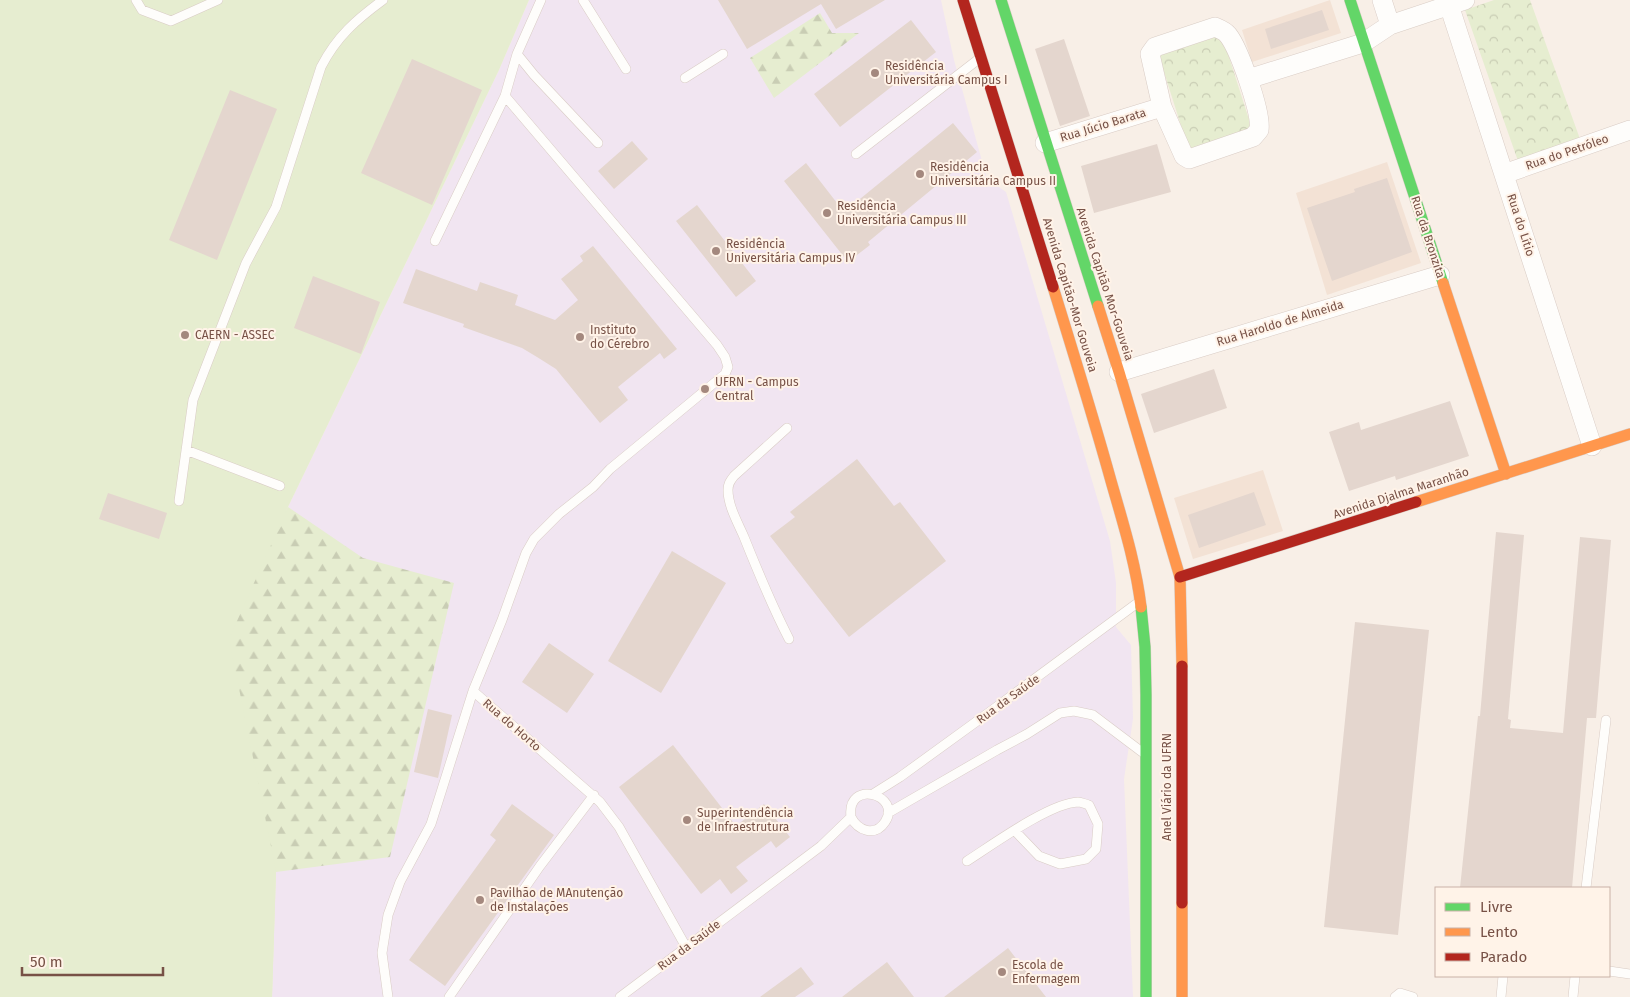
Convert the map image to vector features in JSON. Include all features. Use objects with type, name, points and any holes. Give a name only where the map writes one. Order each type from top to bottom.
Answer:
[{"type":"main road","name":"Avenida Capitão-Mor Gouveia","points":[[964,0],[1091,408],[1126,532],[1140,600]]},
{"type":"main road","name":"Avenida Capitão Mor-Gouveia","points":[[1000,0],[1120,372],[1180,577]]},
{"type":"main road","name":"Rua da Bronzita","points":[[1350,0],[1506,474]]},
{"type":"main road","name":"Avenida Djalma Maranhão","points":[[1180,577],[1630,434]]},
{"type":"main road","name":"Anel Viário da UFRN","points":[[1180,577],[1182,632],[1182,997]]},
{"type":"main road","name":"Anel Viário da UFRN","points":[[1140,600],[1145,647],[1146,997]]},
{"type":"street","points":[[1382,0],[1390,24]]},
{"type":"street","points":[[1248,79],[1363,43],[1390,24],[1456,3]]},
{"type":"street","name":"Rua do Lítio","points":[[1456,3],[1504,174],[1592,446]]},
{"type":"street","points":[[1215,28],[1226,33],[1231,39],[1248,79],[1260,125],[1258,133],[1252,137],[1192,159],[1184,156],[1162,107],[1150,52],[1155,47],[1215,28]]},
{"type":"street","name":"Rua Júcio Barata","points":[[1045,143],[1162,107]]},
{"type":"street","name":"Rua do Petróleo","points":[[1504,174],[1630,130]]},
{"type":"street","name":"Rua Haroldo de Almeida","points":[[1120,372],[1440,275]]},
{"type":"lane","points":[[136,0],[142,10],[171,22],[218,0]]},
{"type":"lane","points":[[179,501],[193,400],[246,263],[276,207],[321,66],[330,50],[356,19],[383,0]]},
{"type":"lane","points":[[435,241],[505,96],[518,54],[542,0]]},
{"type":"lane","points":[[583,0],[626,69]]},
{"type":"lane","points":[[518,54],[534,75],[598,143]]},
{"type":"lane","points":[[686,78],[723,54]]},
{"type":"lane","points":[[856,154],[982,57]]},
{"type":"lane","points":[[473,691],[502,620],[526,553],[534,539],[559,514],[593,487],[610,469],[724,374],[728,367],[725,357],[717,345],[505,96]]},
{"type":"lane","points":[[787,428],[734,476],[730,482],[728,492],[735,516],[770,602],[789,639]]},
{"type":"lane","points":[[186,450],[280,486]]},
{"type":"lane","name":"Rua da Saúde","points":[[620,997],[821,846],[851,817],[852,804],[857,798],[864,794],[872,794],[900,777],[991,712],[1140,600]]},
{"type":"lane","name":"Rua do Horto","points":[[388,997],[382,953],[388,915],[400,882],[431,824],[473,691],[594,795],[609,813],[686,947]]},
{"type":"lane","points":[[888,813],[1027,734],[1060,713],[1093,714],[1146,755]]},
{"type":"lane","points":[[1586,887],[1606,720]]},
{"type":"lane","points":[[851,817],[862,830],[874,831],[881,827],[888,813],[884,800],[872,794]]},
{"type":"lane","points":[[449,997],[540,866],[594,795]]},
{"type":"lane","points":[[967,861],[1050,810],[1078,802],[1089,805],[1098,824],[1096,849],[1086,859],[1060,864],[1039,856],[1015,832]]},
{"type":"lane","points":[[1610,971],[1630,974]]},
{"type":"lane","points":[[1501,997],[1503,977]]},
{"type":"lane","points":[[1573,997],[1575,977]]},
{"type":"lane","points":[[1395,997],[1400,993],[1413,997]]},
{"type":"shaded area","name":"UFRN - Campus Central","points":[[529,0],[941,0],[954,60],[987,179],[1006,192],[1110,541],[1116,583],[1116,627],[1131,645],[1133,719],[1124,779],[1133,997],[272,997],[276,871],[229,639],[288,507],[499,70]]},
{"type":"shaded area","points":[[1330,0],[1341,33],[1252,62],[1242,30]]},
{"type":"shaded area","points":[[1387,162],[1421,263],[1327,295],[1296,193]]},
{"type":"shaded area","points":[[1263,470],[1283,531],[1193,559],[1174,498]]},
{"type":"green space","name":"CAERN - ASSEC","points":[[0,0],[529,0],[499,70],[288,507],[229,639],[276,871],[272,997],[0,997]]},
{"type":"green space","points":[[1494,0],[1530,0],[1580,139],[1518,161],[1465,10]]},
{"type":"green space","points":[[820,13],[832,33],[859,33],[774,98],[750,58]]},
{"type":"green space","points":[[1221,32],[1253,132],[1190,154],[1157,50]]},
{"type":"green space","points":[[288,507],[363,558],[454,583],[390,857],[276,872],[272,997],[0,997],[0,521],[200,651]]},
{"type":"building","points":[[718,0],[885,0],[836,29],[821,4],[747,49]]},
{"type":"building","points":[[1322,10],[1329,30],[1271,49],[1265,29]]},
{"type":"building","name":"Residência Universitária Campus I","points":[[911,20],[936,52],[840,127],[814,94]]},
{"type":"building","points":[[1064,39],[1090,116],[1060,126],[1035,49]]},
{"type":"building","points":[[412,59],[482,90],[432,205],[361,173]]},
{"type":"building","points":[[230,90],[277,109],[217,260],[169,240]]},
{"type":"building","points":[[953,123],[977,152],[868,242],[870,245],[848,262],[784,181],[806,163],[844,212]]},
{"type":"building","points":[[632,141],[648,159],[614,189],[598,171]]},
{"type":"building","points":[[1157,144],[1171,192],[1094,213],[1081,166]]},
{"type":"building","points":[[1387,178],[1412,252],[1332,281],[1307,208],[1355,192],[1354,189]]},
{"type":"building","name":"Residência Universitária Campus IV","points":[[697,205],[756,281],[736,297],[676,221]]},
{"type":"building","name":"Instituto do Cérebro","points":[[593,246],[677,349],[664,359],[660,353],[618,387],[628,400],[600,423],[556,369],[537,357],[522,348],[463,327],[464,324],[403,303],[416,269],[477,291],[480,282],[518,295],[515,305],[555,320],[578,300],[561,279],[583,261],[580,256]]},
{"type":"building","points":[[313,276],[380,302],[361,354],[294,328]]},
{"type":"building","points":[[1214,369],[1227,408],[1154,433],[1141,394]]},
{"type":"building","points":[[1450,401],[1469,456],[1396,480],[1395,476],[1349,491],[1329,432],[1359,422],[1361,430]]},
{"type":"building","points":[[857,459],[894,506],[900,502],[946,561],[849,637],[770,536],[795,517],[790,512]]},
{"type":"building","points":[[1254,492],[1266,525],[1199,548],[1188,515]]},
{"type":"building","points":[[108,493],[167,513],[159,539],[99,519]]},
{"type":"building","points":[[1496,532],[1524,535],[1508,719],[1511,720],[1510,728],[1563,733],[1580,537],[1611,540],[1596,718],[1587,718],[1572,887],[1460,887],[1478,716],[1480,716]]},
{"type":"building","points":[[672,551],[726,583],[661,693],[608,661]]},
{"type":"building","points":[[1355,622],[1429,630],[1398,935],[1324,927]]},
{"type":"building","points":[[549,643],[594,674],[567,713],[522,682]]},
{"type":"building","points":[[428,709],[452,715],[438,778],[414,772]]},
{"type":"building","name":"Superintendência de Infraestrutura","points":[[673,745],[736,826],[764,804],[790,837],[776,848],[771,841],[736,867],[748,881],[731,894],[720,879],[701,894],[619,787]]},
{"type":"building","name":"Pavilhão de MAnutenção de Instalações","points":[[512,804],[554,835],[445,986],[409,960],[496,840],[490,835]]},
{"type":"building","name":"Escola de Enfermagem","points":[[1008,948],[1046,997],[944,997]]},
{"type":"building","points":[[887,962],[914,997],[842,997]]},
{"type":"building","points":[[801,967],[814,984],[795,997],[760,997]]},
{"type":"traffic: fast","points":[[1001,0],[1098,306]]},
{"type":"traffic: fast","points":[[1350,0],[1443,283]]},
{"type":"traffic: fast","points":[[1141,607],[1145,647],[1146,695],[1146,997]]},
{"type":"traffic: slow","points":[[1443,283],[1506,474]]},
{"type":"traffic: slow","points":[[1053,287],[1124,528],[1136,575],[1141,607]]},
{"type":"traffic: slow","points":[[1098,306],[1180,577],[1182,666]]},
{"type":"traffic: slow","points":[[1416,502],[1630,434]]},
{"type":"traffic: slow","points":[[1182,903],[1182,997]]},
{"type":"traffic: jam","points":[[963,0],[1053,287]]},
{"type":"traffic: jam","points":[[1180,577],[1416,502]]},
{"type":"traffic: jam","points":[[1182,666],[1182,903]]},
{"type":"place","name":"Residência Universitária Campus I","points":[[875,73]]},
{"type":"place","name":"Residência Universitária Campus II","points":[[920,174]]},
{"type":"place","name":"Residência Universitária Campus III","points":[[827,213]]},
{"type":"place","name":"Residência Universitária Campus IV","points":[[716,251]]},
{"type":"place","name":"CAERN - ASSEC","points":[[185,335]]},
{"type":"place","name":"Instituto do Cérebro","points":[[580,337]]},
{"type":"place","name":"UFRN - Campus Central","points":[[705,389]]},
{"type":"place","name":"Superintendência de Infraestrutura","points":[[687,820]]},
{"type":"place","name":"Pavilhão de MAnutenção de Instalações","points":[[480,900]]},
{"type":"place","name":"Escola de Enfermagem","points":[[1002,972]]}]
